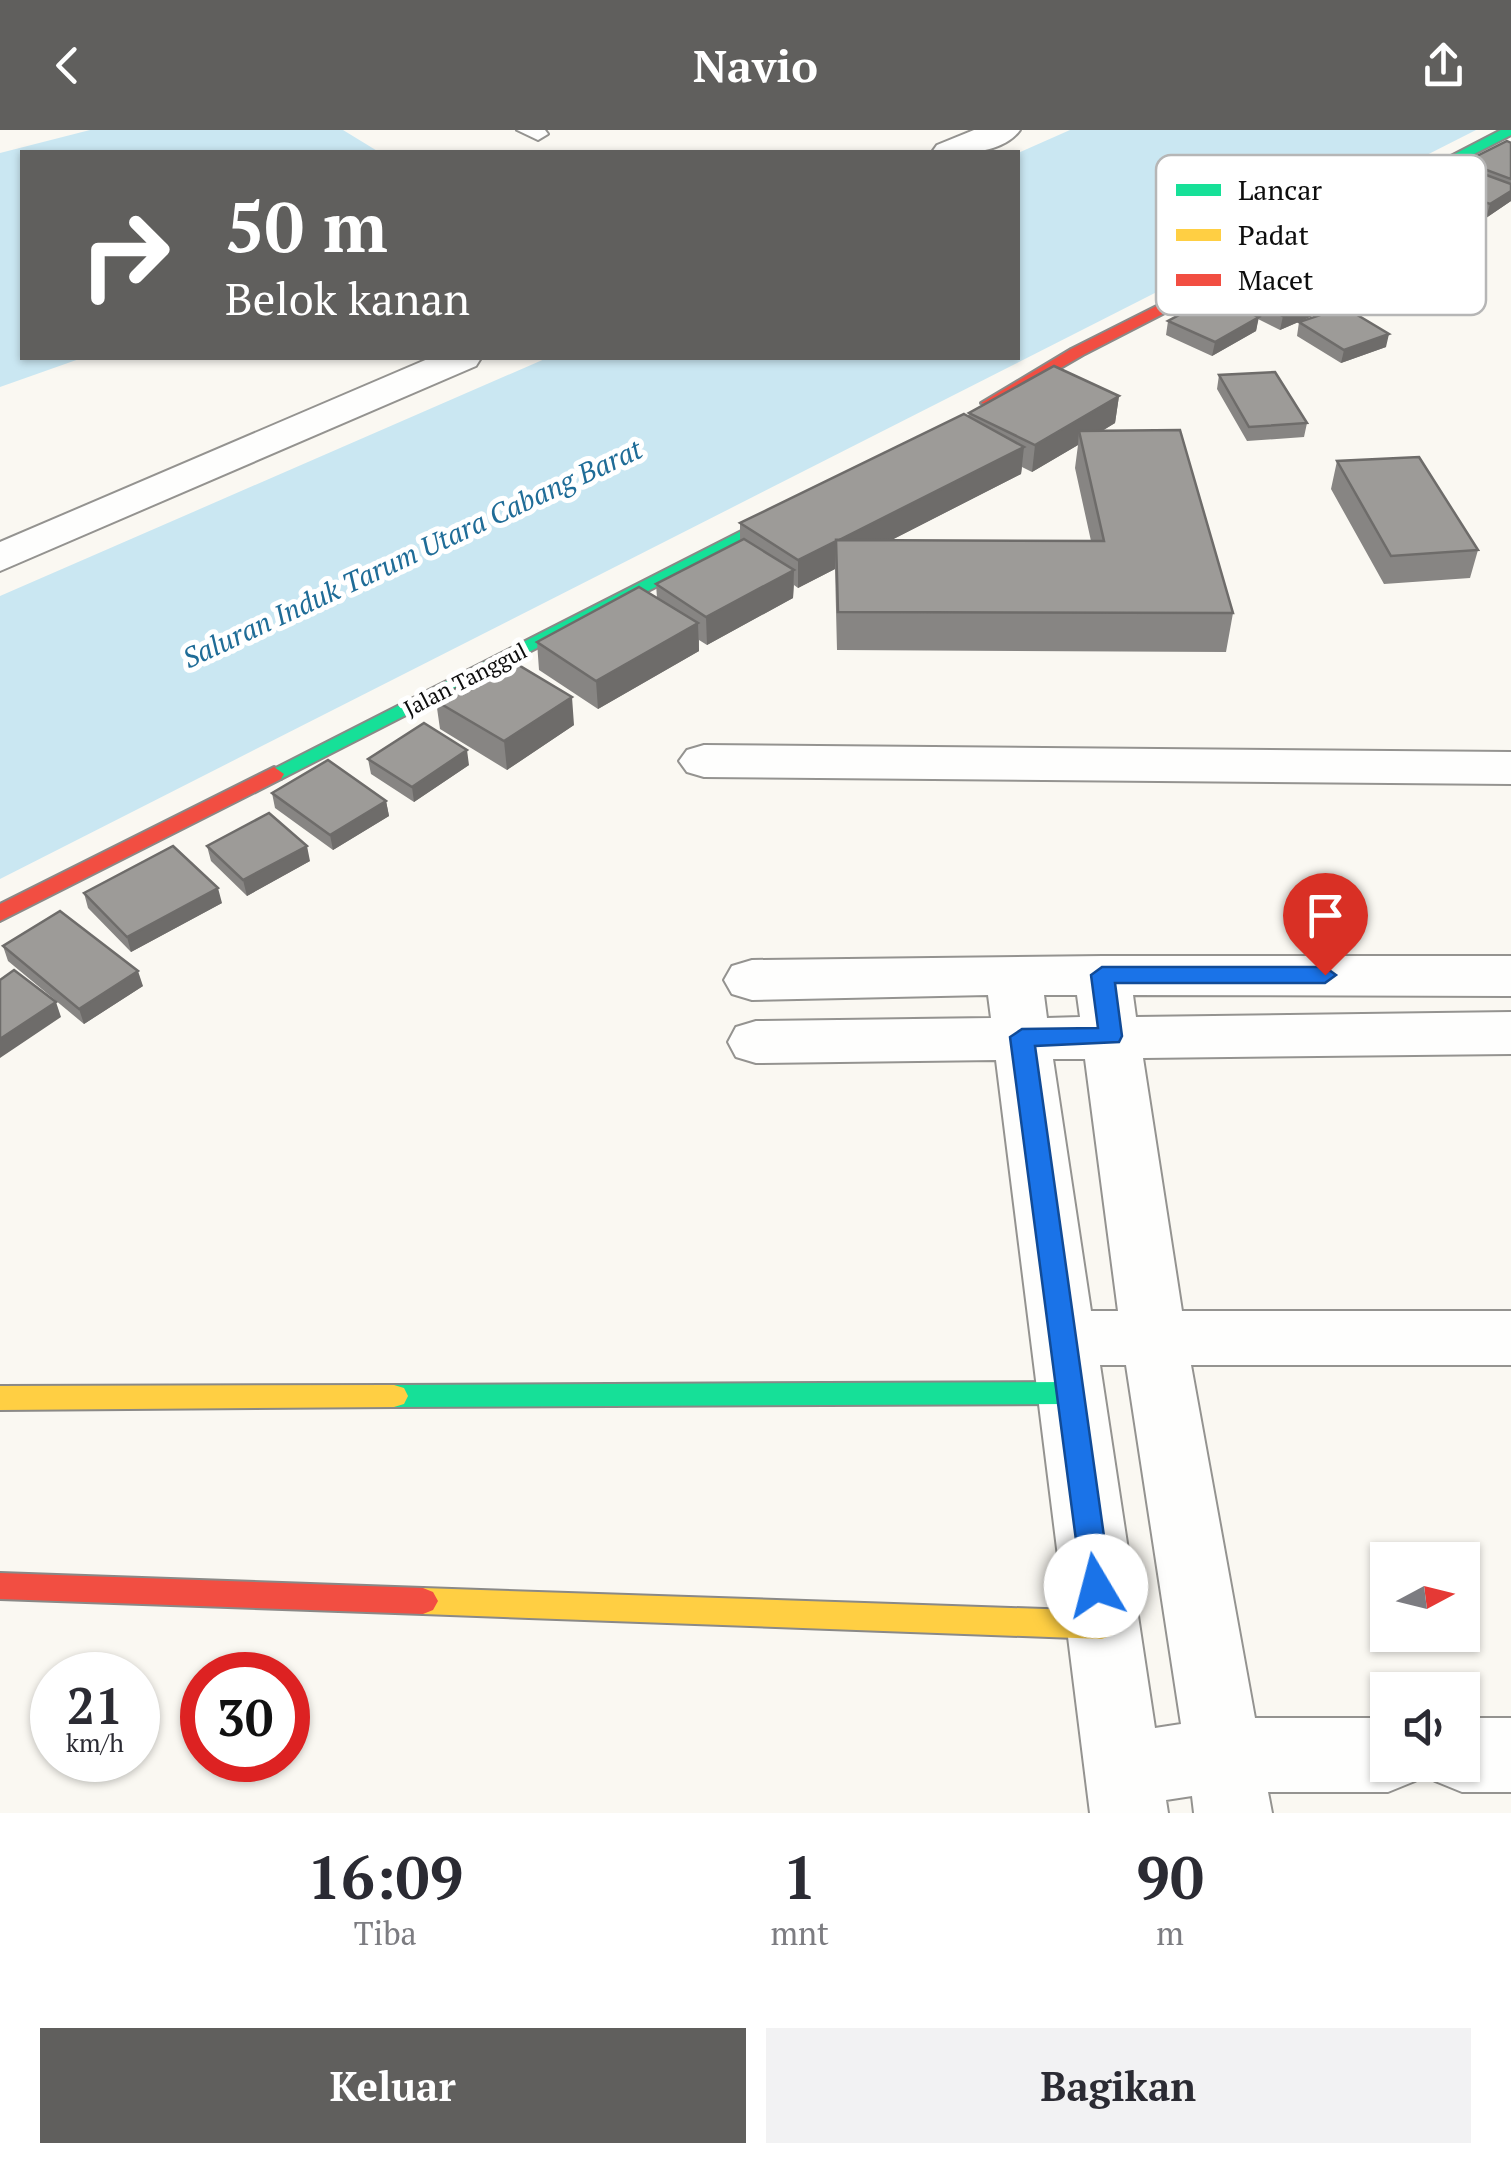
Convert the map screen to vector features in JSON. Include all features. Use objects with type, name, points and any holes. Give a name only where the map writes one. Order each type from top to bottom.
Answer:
[{"type":"street","points":[[954,150],[1002,130]]},
{"type":"street","points":[[1462,155],[1511,130]]},
{"type":"street","points":[[962,419],[1156,312]]},
{"type":"street","points":[[0,558],[457,360]]},
{"type":"street","name":"Jalan Tanggul","points":[[0,913],[827,492]]},
{"type":"street","points":[[704,761],[1511,768]]},
{"type":"street","points":[[1013,975],[1127,1791],[1227,1784],[1370,1758]]},
{"type":"street","points":[[752,980],[1013,975],[1106,1005],[1511,1033]]},
{"type":"street","points":[[756,1042],[1022,1037],[1106,1005],[1511,976]]},
{"type":"street","points":[[1106,1005],[1154,1338],[1227,1784]]},
{"type":"street","points":[[0,1398],[1067,1366],[1154,1338],[1511,1338]]},
{"type":"street","points":[[0,1586],[1102,1625]]},
{"type":"street","points":[[1480,1755],[1511,1755]]},
{"type":"water","points":[[90,130],[343,130],[376,150],[20,150],[20,360],[76,360],[0,387],[0,153]]},
{"type":"water","name":"Saluran Induk Tarum Utara Cabang Barat","points":[[1070,130],[1476,130],[1427,155],[1156,155],[1156,292],[0,879],[0,596],[542,360],[1020,360],[1020,152]]},
{"type":"building","points":[[1507,141],[1511,143],[1511,179],[1486,170],[1486,155],[1479,155]]},
{"type":"building","points":[[1486,175],[1511,184],[1511,191],[1486,203]]},
{"type":"building","points":[[1179,315],[1259,317],[1215,342],[1168,321]]},
{"type":"building","points":[[1320,315],[1357,315],[1389,334],[1344,350],[1299,322]]},
{"type":"building","points":[[1054,366],[1119,396],[1035,445],[969,413]]},
{"type":"building","points":[[1275,372],[1307,423],[1249,427],[1219,375]]},
{"type":"building","points":[[964,414],[1024,447],[798,560],[740,523]]},
{"type":"building","points":[[1180,430],[1233,613],[838,612],[836,540],[1104,541],[1079,431]]},
{"type":"building","points":[[1419,457],[1478,550],[1391,556],[1337,461]]},
{"type":"building","points":[[744,539],[794,570],[706,617],[656,584]]},
{"type":"building","points":[[639,587],[698,623],[596,681],[537,642]]},
{"type":"building","points":[[505,657],[572,697],[504,741],[436,701]]},
{"type":"building","points":[[424,723],[467,750],[412,787],[368,759]]},
{"type":"building","points":[[328,760],[386,801],[330,835],[272,793]]},
{"type":"building","points":[[269,813],[307,846],[243,880],[207,846]]},
{"type":"building","points":[[173,846],[218,888],[127,937],[84,893]]},
{"type":"building","points":[[60,911],[138,971],[79,1009],[3,946]]},
{"type":"building","points":[[14,970],[56,1002],[0,1039],[0,980]]},
{"type":"traffic: fast","points":[[1462,155],[1511,130]]},
{"type":"traffic: fast","points":[[274,774],[808,502]]},
{"type":"traffic: fast","points":[[394,1396],[1070,1393]]},
{"type":"traffic: slow","points":[[0,1398],[394,1396]]},
{"type":"traffic: slow","points":[[423,1601],[1102,1625]]},
{"type":"traffic: jam","points":[[989,403],[1156,312]]},
{"type":"traffic: jam","points":[[0,913],[274,774]]},
{"type":"traffic: jam","points":[[0,1586],[423,1601]]},
{"type":"route","points":[[1096,1586],[1022,1037],[1111,1036],[1102,975],[1325,975]]}]
